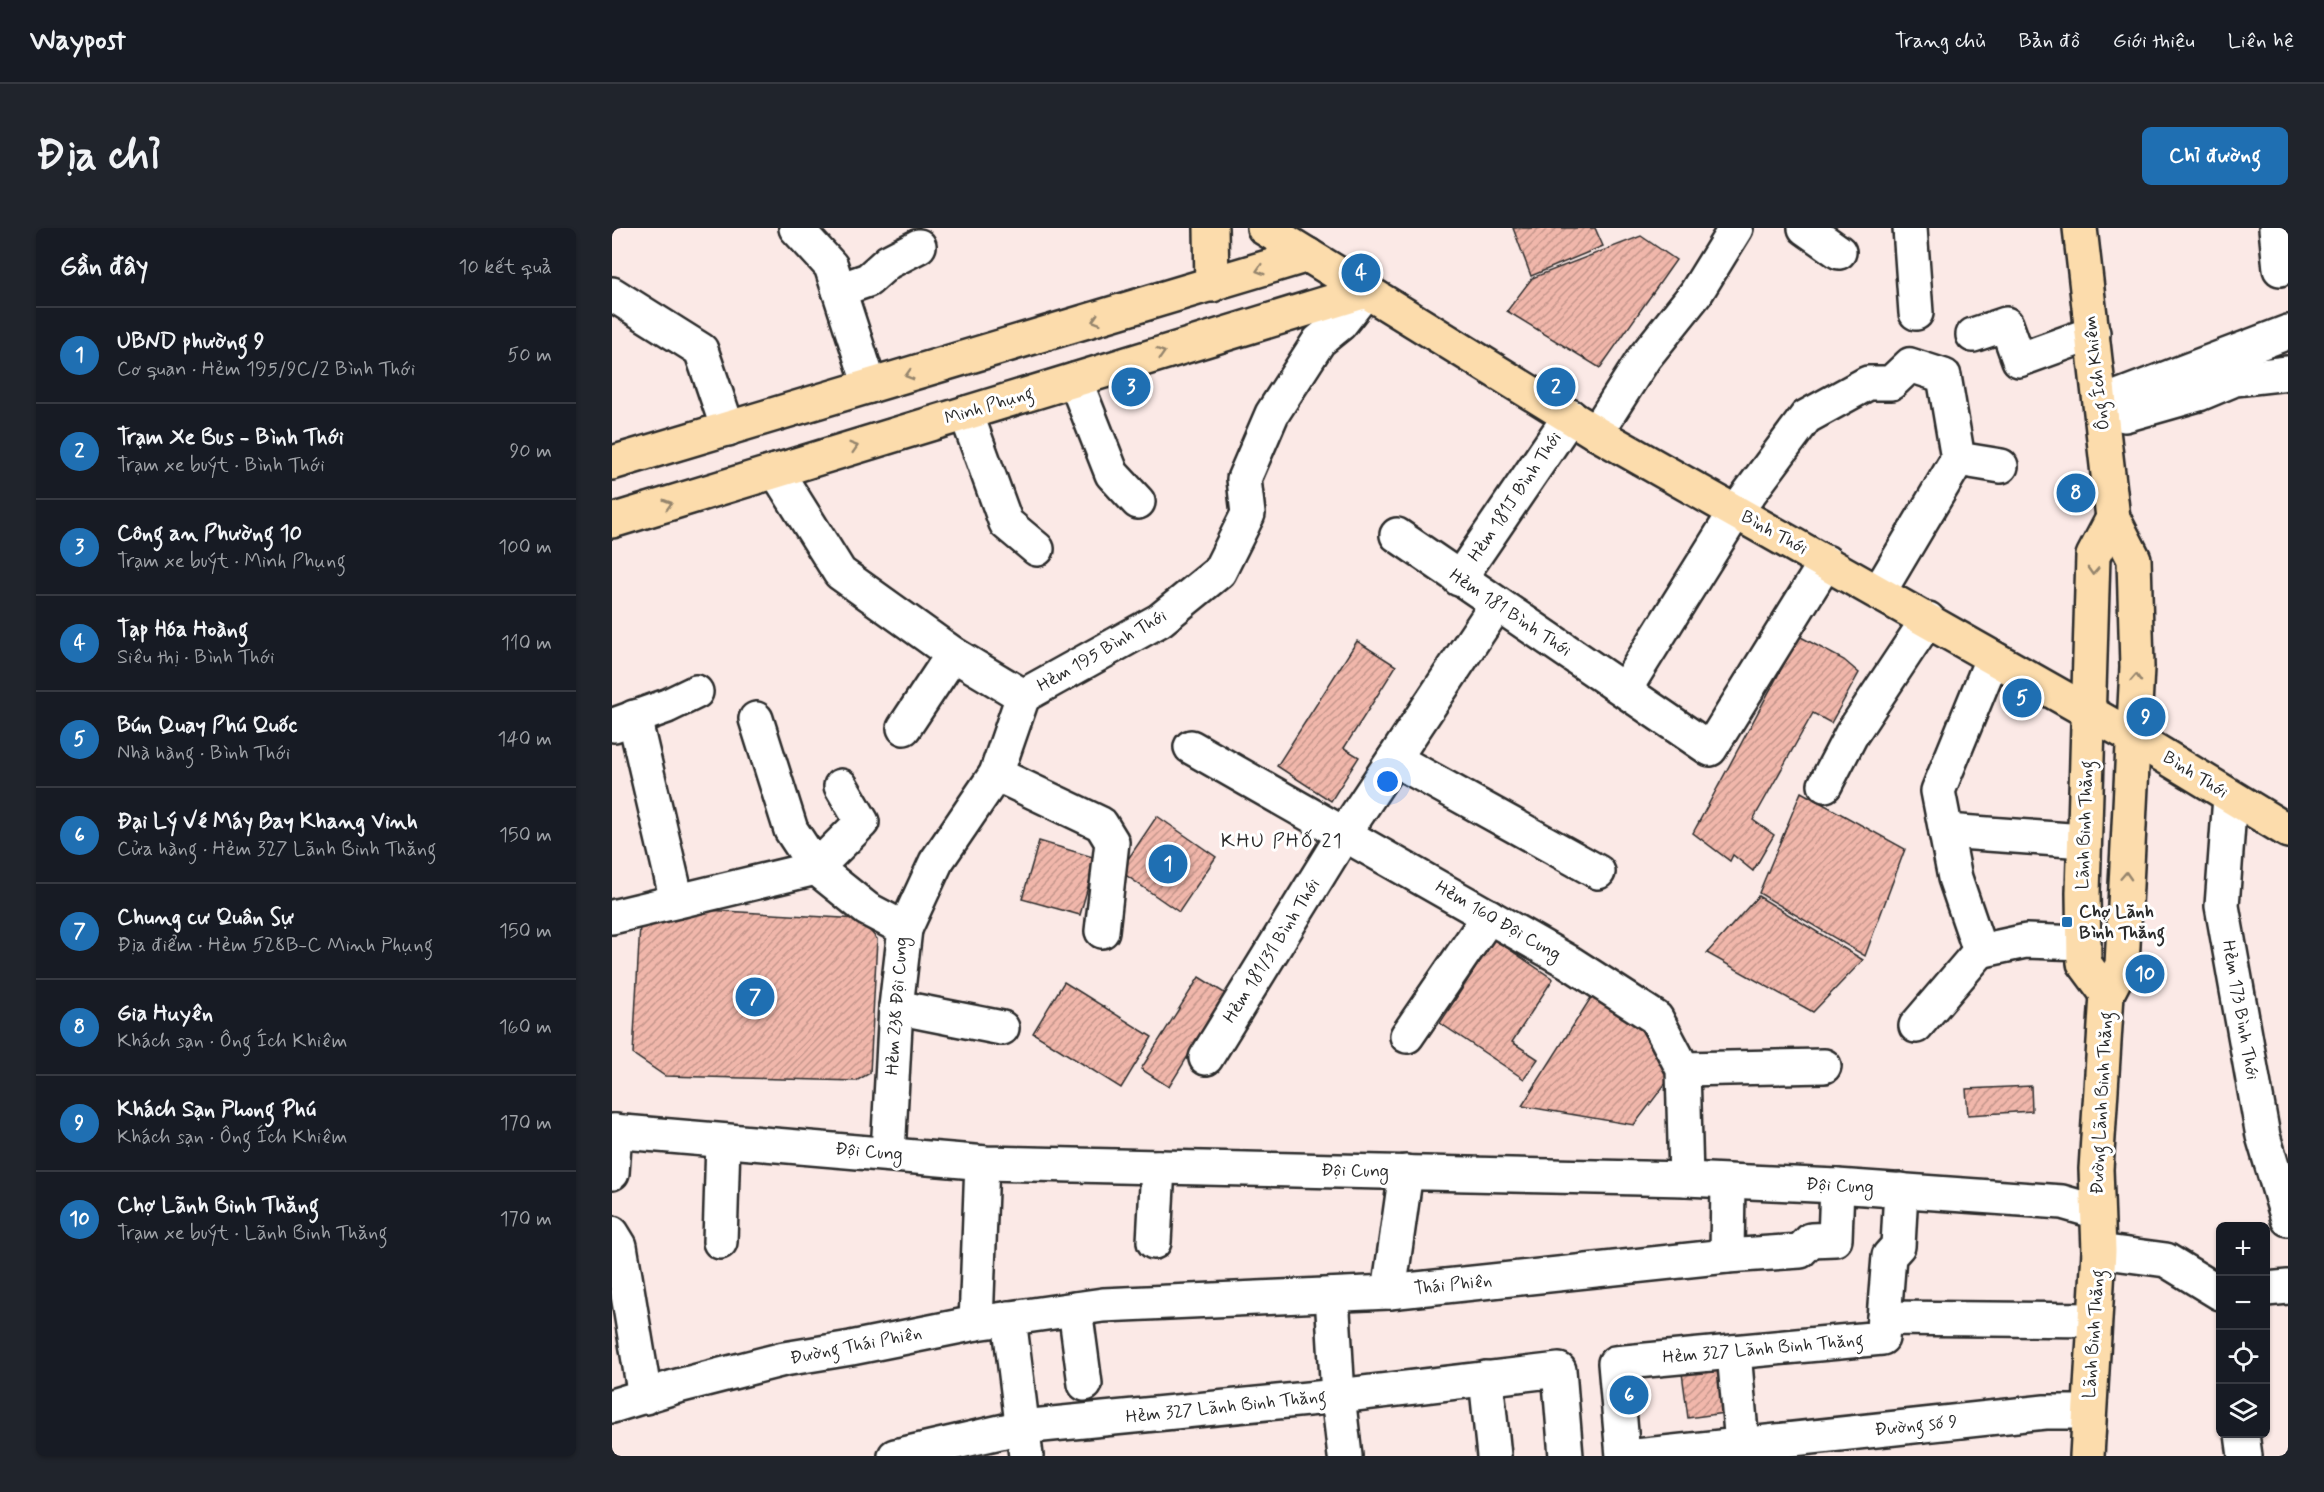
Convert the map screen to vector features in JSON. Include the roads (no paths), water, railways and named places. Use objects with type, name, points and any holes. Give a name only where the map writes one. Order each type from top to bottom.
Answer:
[{"type":"main road","points":[[1211,228],[1212,285]]},
{"type":"main road","name":"Bình Thới","points":[[1264,228],[1583,424],[1928,619],[1992,659],[2133,737],[2288,831]]},
{"type":"main road","name":"Ông Ích Khiêm","points":[[2080,228],[2113,518],[2134,559],[2137,666],[2133,737]]},
{"type":"main road","points":[[612,463],[1308,255]]},
{"type":"main road","name":"Minh Phụng","points":[[612,521],[1366,291]]},
{"type":"main road","points":[[2088,713],[2093,556],[2113,518]]},
{"type":"main road","name":"Lãnh Binh Thăng","points":[[2088,713],[2084,841],[2084,963],[2107,994]]},
{"type":"main road","points":[[2107,994],[2122,965],[2133,737]]},
{"type":"main road","name":"Đường Lãnh Binh Thăng","points":[[2097,1212],[2096,1169],[2107,994]]},
{"type":"main road","name":"Lãnh Binh Thăng","points":[[2087,1456],[2099,1251],[2097,1212]]},
{"type":"street","points":[[796,228],[831,266],[870,387]]},
{"type":"street","name":"Hẻm 181J Bình Thới","points":[[1460,579],[1583,424],[1644,358],[1696,293],[1736,228]]},
{"type":"street","points":[[1805,228],[1839,252]]},
{"type":"street","points":[[1910,228],[1916,313]]},
{"type":"street","points":[[2276,228],[2280,269]]},
{"type":"street","points":[[839,290],[868,280],[888,262],[919,246]]},
{"type":"street","name":"Hẻm 195 Bình Thới","points":[[776,471],[840,573],[953,654],[1023,696],[1160,620],[1219,572],[1248,514],[1244,479],[1272,414],[1320,341],[1340,324],[1366,291]]},
{"type":"street","points":[[612,294],[701,350],[728,429]]},
{"type":"street","points":[[1973,335],[2006,324],[2019,360],[2093,333]]},
{"type":"street","points":[[2102,412],[2288,332]]},
{"type":"street","points":[[1625,689],[1736,511],[1806,417],[1868,383],[1891,383],[1910,365],[1944,376],[1958,459],[1879,592]]},
{"type":"street","points":[[2102,412],[2199,394],[2235,379],[2288,374]]},
{"type":"street","points":[[1076,380],[1113,474],[1138,502]]},
{"type":"street","points":[[966,413],[1006,523],[1037,549]]},
{"type":"street","points":[[1958,459],[2001,466]]},
{"type":"street","name":"Hẻm 181 Bình Thới","points":[[1397,535],[1710,749],[1826,562]]},
{"type":"street","name":"Hẻm 181/31 Bình Thới","points":[[1206,1058],[1344,834],[1497,604]]},
{"type":"street","points":[[1825,785],[1851,735],[1928,619]]},
{"type":"street","points":[[904,728],[953,654]]},
{"type":"street","points":[[1980,951],[1955,878],[1938,791],[1992,659]]},
{"type":"street","points":[[677,901],[623,722],[667,706],[696,692]]},
{"type":"street","points":[[905,929],[936,862],[996,774],[1023,696]]},
{"type":"street","name":"Hẻm 238 Đội Cung","points":[[756,719],[791,830],[816,868],[867,909],[905,929],[896,1007],[888,1154]]},
{"type":"street","name":"Hẻm 160 Đội Cung","points":[[1191,747],[1569,962],[1656,1018],[1683,1069],[1686,1179]]},
{"type":"street","points":[[1395,759],[1598,872]]},
{"type":"street","points":[[996,774],[1101,824],[1112,842],[1102,931]]},
{"type":"street","points":[[612,917],[816,868],[862,822],[841,786]]},
{"type":"street","name":"Hẻm 173 Bình Thới","points":[[2230,797],[2222,906],[2276,1134],[2288,1219]]},
{"type":"street","points":[[1946,831],[2084,841]]},
{"type":"street","points":[[1407,1036],[1489,916]]},
{"type":"street","points":[[1916,1026],[1980,951],[2026,941],[2084,943]]},
{"type":"street","points":[[896,1007],[1002,1028]]},
{"type":"street","points":[[1683,1069],[1824,1066]]},
{"type":"street","points":[[612,1173],[614,1131]]},
{"type":"street","name":"Đội Cung","points":[[614,1131],[982,1163],[1686,1179],[1837,1186],[2062,1202],[2097,1212]]},
{"type":"street","points":[[720,1242],[723,1140]]},
{"type":"street","points":[[976,1323],[982,1163]]},
{"type":"street","points":[[1156,1242],[1158,1167]]},
{"type":"street","points":[[1389,1292],[1407,1172]]},
{"type":"street","points":[[1727,1256],[1728,1182]]},
{"type":"street","name":"Thái Phiên","points":[[1089,1307],[1389,1292],[1727,1256],[1800,1251],[1811,1240],[1835,1239],[1837,1186]]},
{"type":"street","points":[[1884,1318],[1889,1256],[1898,1246],[1901,1190]]},
{"type":"street","points":[[612,1233],[620,1246],[645,1398]]},
{"type":"street","points":[[2099,1251],[2166,1260],[2216,1292]]},
{"type":"street","points":[[2270,1289],[2288,1287]]},
{"type":"street","points":[[1332,1295],[1338,1396],[1345,1456]]},
{"type":"street","points":[[1085,1384],[1089,1307]]},
{"type":"street","name":"Đường Thái Phiên","points":[[612,1406],[645,1398],[674,1387],[784,1359],[976,1323],[1089,1307]]},
{"type":"street","points":[[1009,1318],[1024,1442]]},
{"type":"street","name":"Hẻm 327 Lãnh Binh Thăng","points":[[1623,1456],[1615,1363],[1882,1338],[1884,1318],[2094,1320]]},
{"type":"street","points":[[1734,1352],[1742,1445]]},
{"type":"street","name":"Hẻm 327 Lãnh Binh Thăng","points":[[895,1456],[1024,1442],[1338,1396],[1559,1370],[1566,1456]]},
{"type":"street","points":[[1486,1378],[1494,1456]]},
{"type":"street","name":"Đường số 9","points":[[1636,1456],[2044,1412],[2089,1412]]},
{"type":"street","points":[[2243,1438],[2246,1456]]},
{"type":"place","name":"Tạp Hóa Hoàng","points":[[1361,273]]},
{"type":"place","name":"Công an Phường 10","points":[[1131,387]]},
{"type":"place","name":"Trạm Xe Bus - Bình Thới","points":[[1556,387]]},
{"type":"place","name":"Gia Huyên","points":[[2076,493]]},
{"type":"place","name":"Bún Quay Phú Quốc","points":[[2022,698]]},
{"type":"place","name":"Khách Sạn Phong Phú","points":[[2146,717]]},
{"type":"place","name":"UBND phường 9","points":[[1168,864]]},
{"type":"place","name":"Chợ Lãnh Bình Thăng","points":[[2067,922]]},
{"type":"place","name":"Chợ Lãnh Binh Thăng","points":[[2145,974]]},
{"type":"place","name":"Chung cư Quân Sự","points":[[755,997]]},
{"type":"place","name":"Đại Lý Vé Máy Bay Khang Vinh","points":[[1629,1395]]},
{"type":"district","name":"KHU PHỐ 21","points":[[1282,841]]}]
